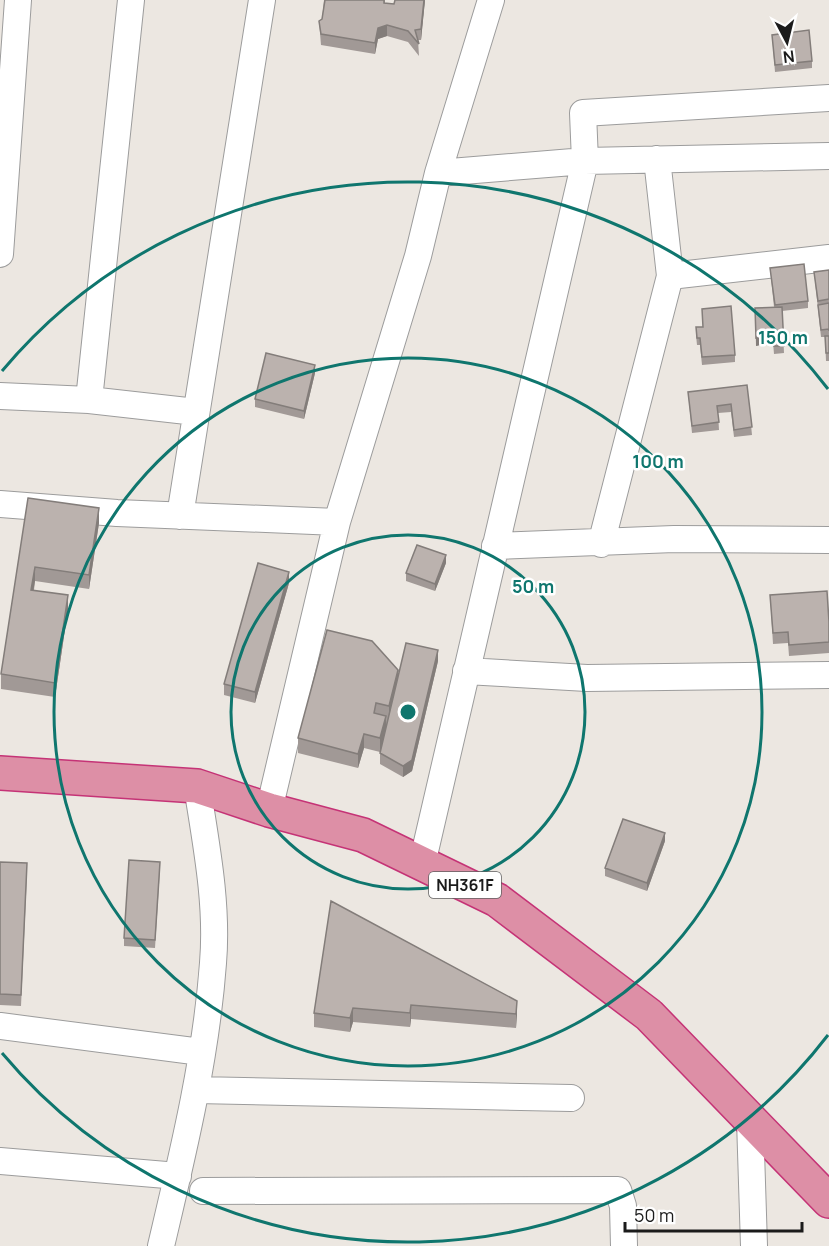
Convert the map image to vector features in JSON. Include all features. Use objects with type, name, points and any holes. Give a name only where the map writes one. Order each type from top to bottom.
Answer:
[{"type":"highway","name":"NH361F","points":[[0,773],[197,786],[269,810],[363,835],[496,900],[649,1015],[829,1202]]},
{"type":"street","points":[[0,254],[18,0]]},
{"type":"street","points":[[89,400],[130,0]]},
{"type":"street","points":[[180,516],[262,0]]},
{"type":"street","points":[[269,810],[337,522],[418,256],[438,173],[491,0]]},
{"type":"street","points":[[422,864],[585,161],[583,113],[829,98]]},
{"type":"street","points":[[438,173],[585,161],[829,156]]},
{"type":"street","points":[[601,544],[670,276],[657,159]]},
{"type":"street","points":[[670,276],[829,258]]},
{"type":"street","points":[[0,396],[89,400],[196,412]]},
{"type":"street","points":[[0,504],[180,516],[337,522]]},
{"type":"street","points":[[495,546],[601,544],[674,539],[829,540]]},
{"type":"street","points":[[466,671],[587,678],[829,675]]},
{"type":"street","points":[[161,1246],[196,1090],[213,962],[211,875],[197,786]]},
{"type":"street","points":[[0,1026],[201,1052]]},
{"type":"street","points":[[196,1090],[571,1098]]},
{"type":"street","points":[[750,1120],[754,1246]]},
{"type":"street","points":[[0,1161],[178,1176]]},
{"type":"street","points":[[203,1191],[618,1190],[623,1206],[624,1246]]},
{"type":"building","points":[[325,0],[384,0],[384,3],[394,4],[395,0],[424,0],[421,29],[415,30],[419,44],[408,31],[387,25],[378,28],[375,43],[321,34],[319,21],[322,19]]},
{"type":"building","points":[[809,30],[812,61],[775,65],[772,35]]},
{"type":"building","points":[[804,264],[808,301],[775,305],[770,268]]},
{"type":"building","points":[[829,270],[829,299],[818,301],[814,272]]},
{"type":"building","points":[[829,303],[829,329],[821,330],[818,305]]},
{"type":"building","points":[[731,306],[735,355],[702,357],[696,327],[703,327],[702,309]]},
{"type":"building","points":[[782,307],[784,346],[774,346],[773,334],[756,338],[755,308]]},
{"type":"building","points":[[825,336],[829,336],[829,353],[826,353]]},
{"type":"building","points":[[266,353],[315,365],[304,411],[255,399]]},
{"type":"building","points":[[747,385],[752,427],[734,430],[731,404],[717,406],[719,422],[692,426],[688,392]]},
{"type":"building","points":[[28,498],[99,508],[89,575],[35,567],[31,590],[68,595],[55,683],[1,674]]},
{"type":"building","points":[[417,545],[446,555],[435,584],[406,573]]},
{"type":"building","points":[[258,563],[289,572],[255,692],[224,684]]},
{"type":"building","points":[[827,591],[829,642],[789,645],[788,632],[773,633],[770,595]]},
{"type":"building","points":[[327,630],[372,641],[398,670],[389,706],[376,703],[374,713],[386,716],[380,738],[364,734],[358,754],[298,738]]},
{"type":"building","points":[[406,643],[438,650],[412,760],[403,766],[380,753]]},
{"type":"building","points":[[623,819],[665,833],[647,883],[605,868]]},
{"type":"building","points":[[129,860],[160,862],[155,940],[124,938]]},
{"type":"building","points":[[0,862],[27,863],[21,995],[0,994]]},
{"type":"building","points":[[331,901],[517,1001],[516,1014],[411,1005],[410,1013],[353,1008],[350,1018],[314,1013]]}]
